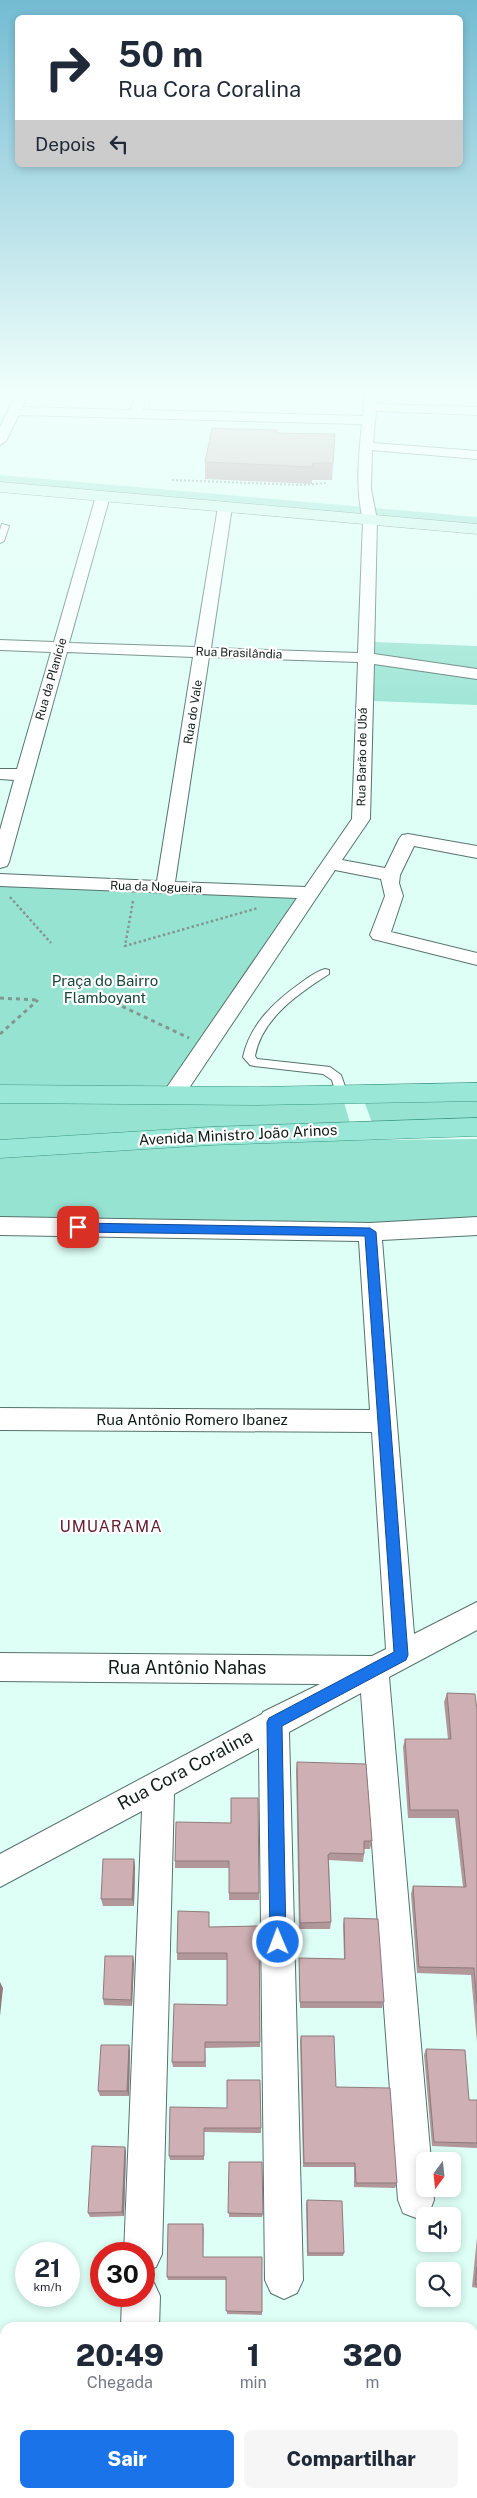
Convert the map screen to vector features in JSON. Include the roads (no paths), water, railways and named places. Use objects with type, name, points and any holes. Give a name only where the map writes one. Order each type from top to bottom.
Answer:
[{"type":"main road","points":[[277,509],[358,511]]},
{"type":"main road","points":[[330,509],[399,515],[477,529]]},
{"type":"main road","points":[[399,515],[477,514]]},
{"type":"main road","points":[[0,1094],[342,1095],[477,1092]]},
{"type":"main road","name":"Avenida Ministro João Arinos","points":[[3,1152],[210,1136],[477,1127]]},
{"type":"street","name":"Rua da Planície","points":[[0,862],[60,647],[93,509]]},
{"type":"street","name":"Rua do Vale","points":[[165,887],[225,509]]},
{"type":"street","name":"Rua Barão de Ubá","points":[[172,1095],[361,819],[366,658],[358,511]]},
{"type":"street","name":"Rua Brasilândia","points":[[0,645],[366,658],[477,674]]},
{"type":"street","points":[[0,774],[24,775]]},
{"type":"street","points":[[477,852],[408,840],[391,881],[394,896],[380,935],[477,959]]},
{"type":"street","points":[[328,869],[391,881]]},
{"type":"street","name":"Rua da Nogueira","points":[[3,887],[136,886],[312,893]]},
{"type":"street","points":[[0,1226],[370,1232],[473,1225]]},
{"type":"street","points":[[370,1232],[384,1421],[388,1662],[416,2200]]},
{"type":"street","name":"Rua Antônio Romero Ibanez","points":[[0,1419],[384,1421]]},
{"type":"street","name":"Rua Cora Coralina","points":[[0,1871],[388,1662],[477,1620]]},
{"type":"street","name":"Rua Antônio Nahas","points":[[0,1667],[388,1662]]},
{"type":"street","points":[[274,1722],[284,2280]]},
{"type":"street","points":[[143,2242],[159,1784]]},
{"type":"street","points":[[140,2322],[141,2307]]},
{"type":"lane","points":[[0,541],[5,526]]},
{"type":"lane","points":[[325,972],[301,986],[267,1019],[249,1048],[248,1057],[254,1062],[326,1070],[337,1078],[342,1095]]},
{"type":"district","name":"UMUARAMA","points":[[111,1526]]},
{"type":"park label","name":"Praça do Bairro Flamboyant","points":[[105,990]]}]
